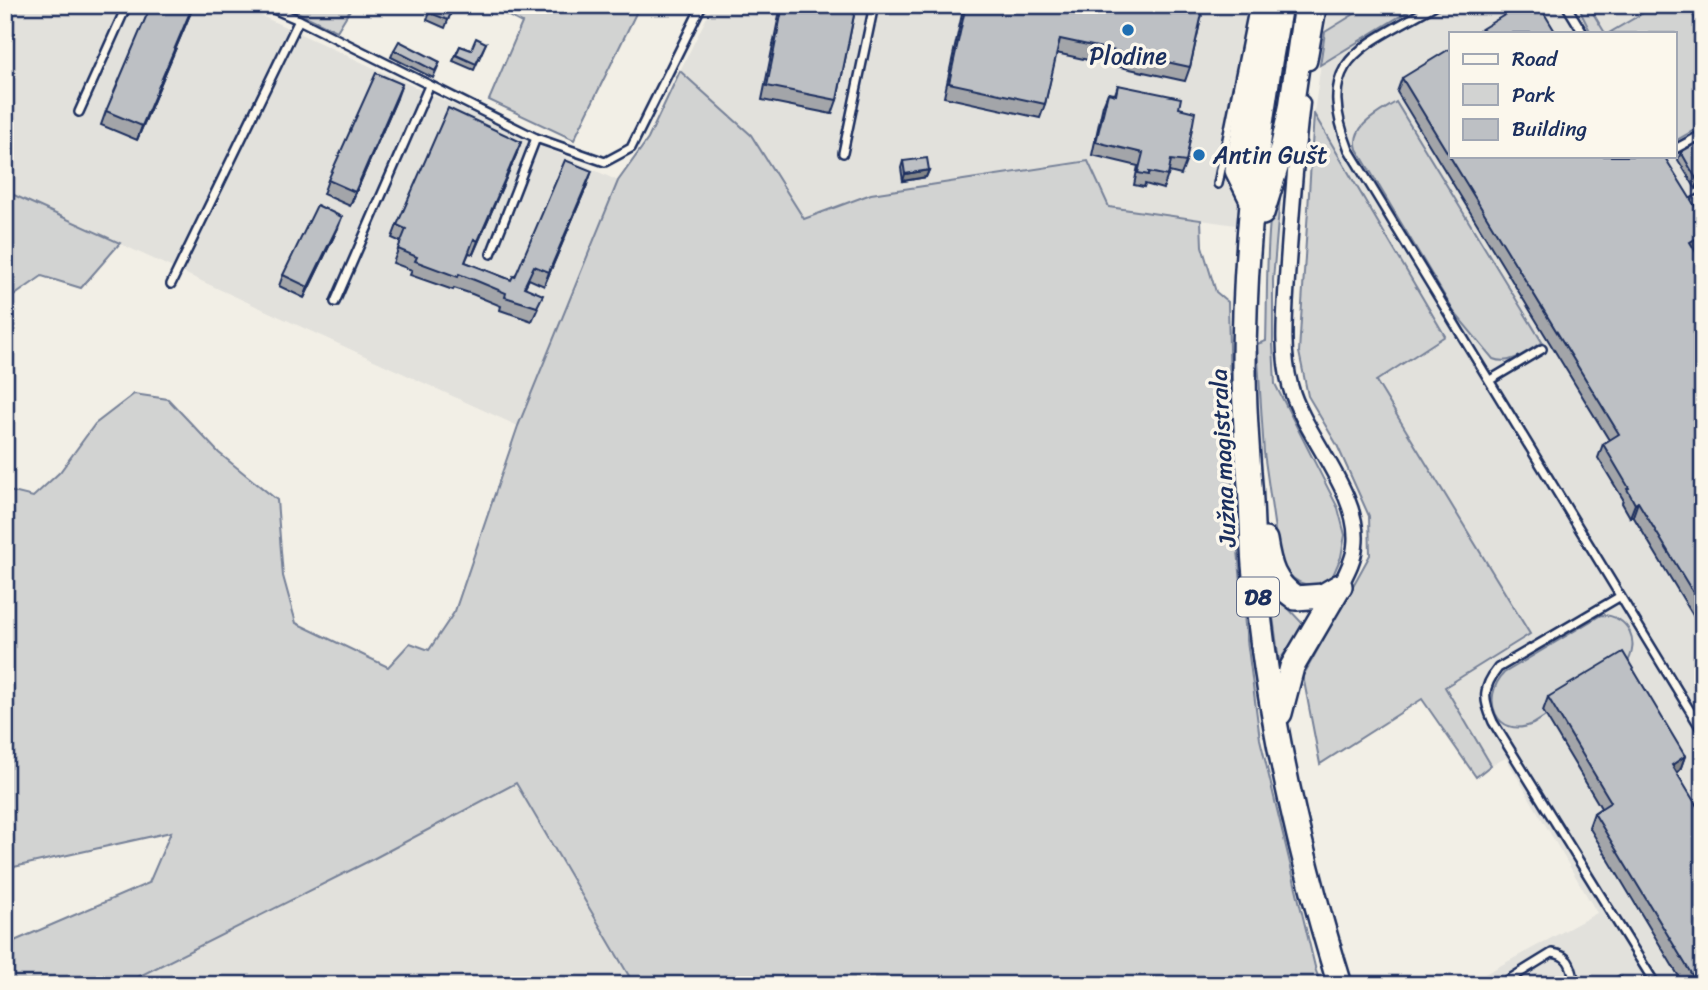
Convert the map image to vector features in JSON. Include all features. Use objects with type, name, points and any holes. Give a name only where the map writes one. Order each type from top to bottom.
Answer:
[{"type":"main road","points":[[1252,200],[1237,170],[1265,5]]},
{"type":"main road","name":"Južna magistrala","points":[[1280,5],[1252,200],[1247,278],[1244,368],[1254,565],[1277,729],[1299,838],[1319,918],[1340,985]]},
{"type":"main road","points":[[1247,278],[1288,120],[1306,5]]},
{"type":"main road","points":[[1250,487],[1261,516],[1269,567],[1278,583],[1296,598],[1307,599],[1323,596],[1340,586]]},
{"type":"main road","points":[[1277,729],[1292,667],[1340,586]]},
{"type":"street","points":[[1319,5],[1303,91],[1294,169],[1285,350],[1290,385],[1296,402],[1344,494],[1352,516],[1356,534],[1355,550],[1340,586]]},
{"type":"lane","points":[[79,112],[127,5]]},
{"type":"lane","points":[[264,5],[536,138],[605,162],[631,148],[702,5]]},
{"type":"lane","points":[[843,153],[874,5]]},
{"type":"lane","points":[[1218,184],[1254,5]]},
{"type":"lane","points":[[1434,5],[1351,58],[1340,72],[1335,90],[1336,104],[1349,150],[1703,732]]},
{"type":"lane","points":[[1566,5],[1582,32]]},
{"type":"lane","points":[[171,284],[299,20]]},
{"type":"lane","points":[[335,302],[429,86]]},
{"type":"lane","points":[[1676,148],[1702,135]]},
{"type":"lane","points":[[491,254],[536,138]]},
{"type":"lane","points":[[1683,195],[1696,216]]},
{"type":"lane","points":[[1689,205],[1703,197]]},
{"type":"lane","points":[[1490,380],[1542,349]]},
{"type":"lane","points":[[1619,597],[1498,668],[1490,678],[1485,698],[1493,722],[1656,985]]},
{"type":"lane","points":[[1500,985],[1552,953],[1562,954],[1570,961],[1574,979],[1566,985]]},
{"type":"shaded area","points":[[5,5],[238,5],[618,181],[518,426],[5,191]]},
{"type":"shaded area","points":[[713,5],[1273,5],[1243,226],[1109,207],[1088,161],[871,194],[804,219],[751,135],[680,71]]},
{"type":"shaded area","points":[[1329,5],[1703,5],[1703,985],[1465,985],[1597,913],[1506,758],[1491,765],[1445,687],[1530,634],[1376,381],[1445,336],[1314,114]]},
{"type":"shaded area","points":[[516,783],[632,981],[627,985],[122,985],[373,859]]},
{"type":"green space","points":[[282,5],[353,5],[337,31]]},
{"type":"green space","points":[[488,5],[640,5],[574,140],[489,100],[522,23]]},
{"type":"green space","points":[[1369,5],[1418,5],[1320,65],[1325,32]]},
{"type":"green space","points":[[1584,5],[1588,5],[1604,32],[1590,32],[1581,13]]},
{"type":"green space","points":[[1657,5],[1694,5],[1693,15],[1703,36],[1703,125],[1676,140],[1676,32],[1611,32]]},
{"type":"green space","points":[[680,71],[751,135],[804,219],[871,194],[1088,161],[1109,207],[1201,220],[1202,246],[1216,292],[1228,302],[1232,486],[1245,625],[1260,739],[1321,985],[627,985],[632,981],[516,783],[373,859],[122,985],[5,985],[5,945],[149,883],[171,832],[5,869],[5,490],[33,497],[60,472],[95,424],[134,394],[168,399],[219,453],[277,500],[283,576],[296,623],[388,667],[410,643],[429,650],[455,611],[518,426],[618,181],[648,139]]},
{"type":"green space","points":[[1396,102],[1542,342],[1519,356],[1506,361],[1493,359],[1454,312],[1357,149],[1356,141],[1362,127]]},
{"type":"green space","points":[[1314,114],[1445,336],[1376,381],[1530,634],[1445,687],[1491,765],[1476,777],[1422,699],[1320,764],[1303,676],[1370,555],[1369,516],[1337,445],[1308,396],[1299,352]]},
{"type":"green space","points":[[1284,149],[1273,280],[1275,384],[1338,508],[1345,535],[1341,557],[1331,580],[1314,585],[1306,585],[1294,579],[1279,558],[1264,453],[1257,344],[1266,341],[1270,220]]},
{"type":"green space","points":[[5,191],[120,243],[81,288],[42,276],[5,302]]},
{"type":"green space","points":[[1269,588],[1304,625],[1279,661]]},
{"type":"green space","points":[[1601,615],[1619,620],[1630,631],[1632,647],[1626,665],[1533,724],[1509,726],[1501,721],[1493,704],[1493,694],[1504,673]]},
{"type":"building","points":[[151,5],[193,5],[142,126],[106,111]]},
{"type":"building","points":[[433,5],[452,10],[448,20],[430,13]]},
{"type":"building","points":[[783,5],[856,5],[837,100],[767,86]]},
{"type":"building","points":[[966,5],[1204,5],[1190,67],[1060,39],[1045,104],[949,83]]},
{"type":"building","points":[[1521,5],[1539,5],[1555,32],[1477,32]]},
{"type":"building","points":[[476,38],[486,43],[476,64],[456,55],[460,46],[471,50]]},
{"type":"building","points":[[399,41],[440,62],[435,71],[394,50]]},
{"type":"building","points":[[1449,49],[1449,155],[1402,78]]},
{"type":"building","points":[[376,73],[402,84],[355,192],[328,180]]},
{"type":"building","points":[[1118,85],[1181,98],[1179,108],[1195,112],[1186,162],[1171,160],[1168,176],[1138,173],[1143,153],[1096,142],[1108,93],[1116,95]]},
{"type":"building","points":[[448,108],[521,142],[478,241],[474,239],[465,262],[511,280],[515,277],[565,160],[592,171],[549,272],[534,266],[524,287],[543,295],[537,307],[505,297],[506,293],[459,274],[458,277],[415,261],[417,257],[398,249],[406,229],[397,225]]},
{"type":"building","points":[[1699,142],[1703,149],[1703,179],[1698,182],[1681,152]]},
{"type":"building","points":[[927,158],[929,170],[905,174],[903,161]]},
{"type":"building","points":[[1451,158],[1665,158],[1703,219],[1703,234],[1690,242],[1703,264],[1703,609],[1638,502],[1635,504],[1627,489],[1629,488],[1603,444],[1619,434]]},
{"type":"building","points":[[317,205],[342,217],[308,287],[283,275]]},
{"type":"building","points":[[1623,652],[1685,756],[1672,765],[1703,816],[1703,985],[1698,985],[1594,813],[1611,802],[1548,697]]},
{"type":"building","points":[[1620,975],[1626,985],[1604,985]]},
{"type":"place","name":"Plodine","points":[[1128,30]]},
{"type":"place","name":"Antin Gušt","points":[[1199,155]]}]
